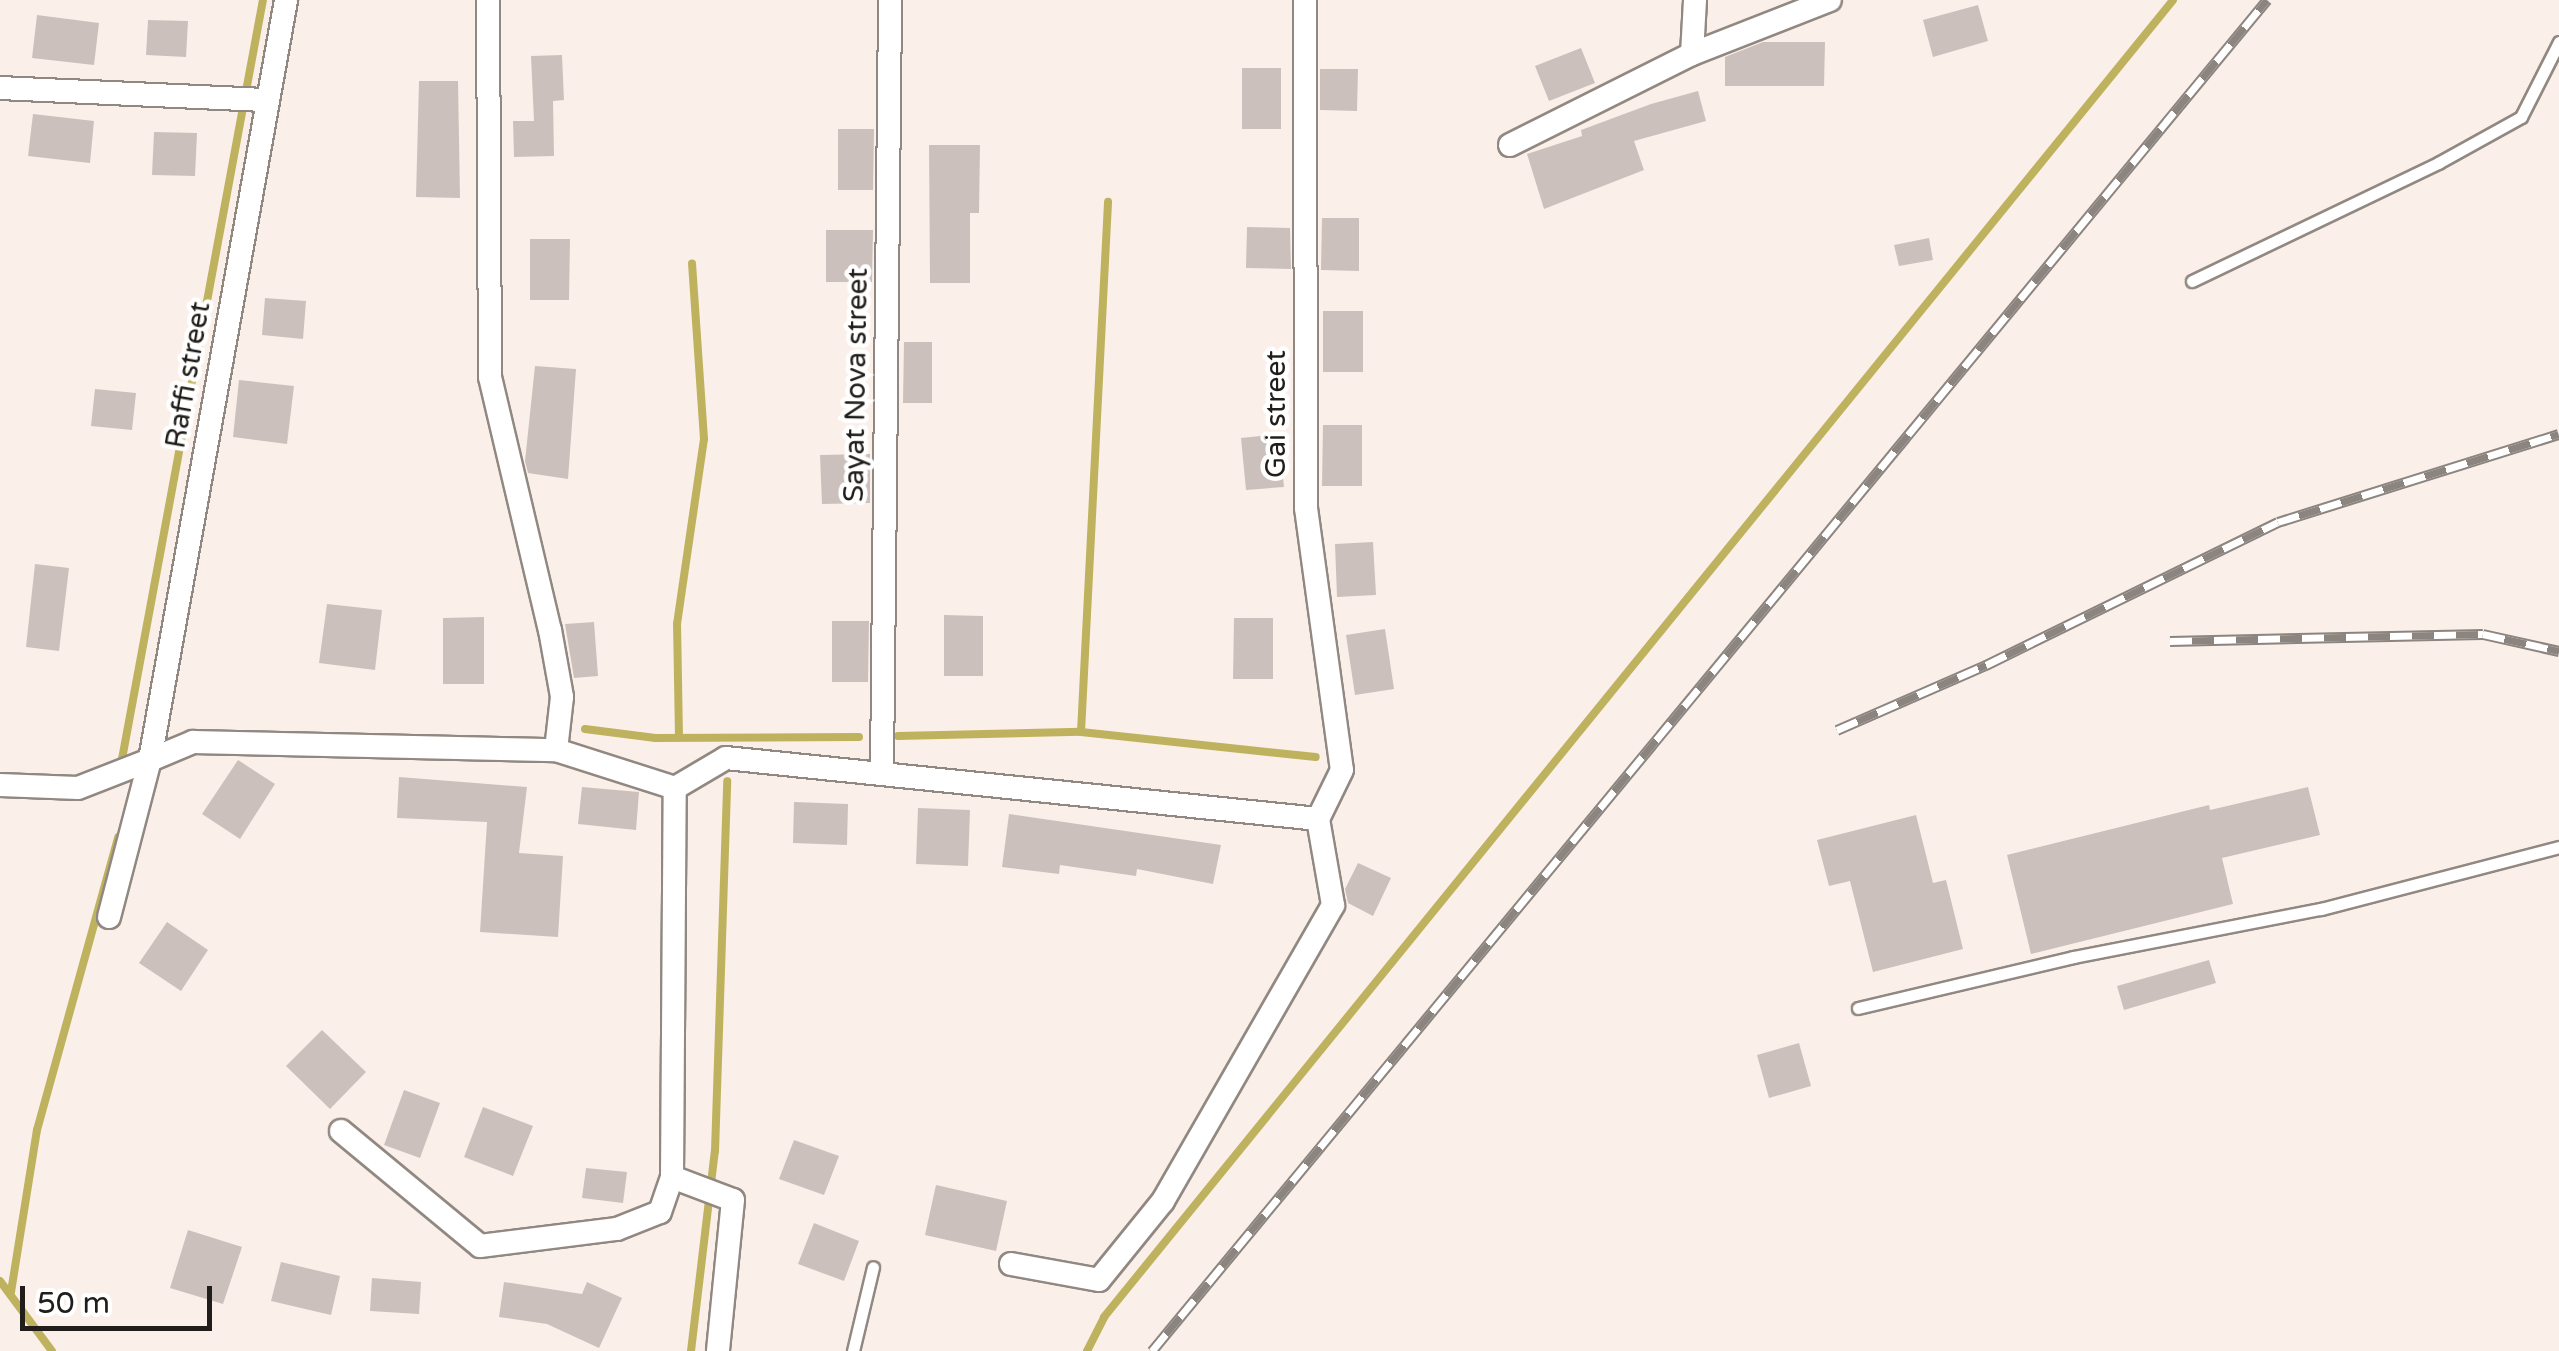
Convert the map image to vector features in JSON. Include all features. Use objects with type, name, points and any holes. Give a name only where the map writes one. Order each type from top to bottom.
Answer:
[{"type":"street","name":"Raffi street","points":[[109,917],[150,760],[254,99],[286,0]]},
{"type":"street","points":[[488,0],[490,377],[550,630],[562,698],[556,750]]},
{"type":"street","name":"Sayat Nova street","points":[[882,770],[890,0]]},
{"type":"street","name":"Gai street","points":[[1305,0],[1306,508],[1342,770],[1318,819]]},
{"type":"street","points":[[1692,54],[1695,0]]},
{"type":"street","points":[[1510,144],[1692,54],[1830,0]]},
{"type":"street","points":[[0,88],[254,99]]},
{"type":"street","points":[[0,785],[78,788],[193,742],[556,750],[675,788],[726,758],[882,770],[1318,819],[1333,905],[1163,1201],[1099,1280],[1011,1264]]},
{"type":"street","points":[[341,1131],[480,1246],[617,1229],[660,1212],[672,1177],[675,788]]},
{"type":"street","points":[[672,1177],[732,1200],[718,1351]]},
{"type":"lane","points":[[2192,281],[2438,163],[2522,117],[2559,42]]},
{"type":"lane","points":[[1858,1008],[2073,957],[2321,909],[2559,847]]},
{"type":"lane","points":[[853,1351],[873,1267]]},
{"type":"building","points":[[1978,5],[1988,41],[1933,57],[1923,20]]},
{"type":"building","points":[[37,15],[99,23],[94,65],[32,58]]},
{"type":"building","points":[[148,20],[188,21],[186,57],[146,55]]},
{"type":"building","points":[[1763,42],[1825,42],[1824,86],[1725,86],[1725,57]]},
{"type":"building","points":[[1581,48],[1595,83],[1549,101],[1535,66]]},
{"type":"building","points":[[562,55],[564,100],[553,101],[554,156],[514,157],[513,121],[534,121],[531,56]]},
{"type":"building","points":[[1242,68],[1281,68],[1281,129],[1242,129]]},
{"type":"building","points":[[1320,69],[1358,69],[1357,111],[1320,110]]},
{"type":"building","points":[[419,81],[458,81],[460,198],[416,197]]},
{"type":"building","points":[[1698,91],[1706,121],[1634,141],[1644,170],[1544,209],[1527,154],[1582,136],[1581,130],[1651,104]]},
{"type":"building","points":[[33,114],[94,121],[90,163],[28,156]]},
{"type":"building","points":[[838,129],[874,129],[873,190],[838,190]]},
{"type":"building","points":[[154,132],[197,133],[195,176],[152,175]]},
{"type":"building","points":[[929,145],[980,145],[979,213],[970,213],[970,283],[930,283]]},
{"type":"building","points":[[1322,218],[1359,218],[1359,271],[1321,270]]},
{"type":"building","points":[[1247,227],[1290,228],[1291,269],[1246,268]]},
{"type":"building","points":[[826,230],[873,230],[872,282],[826,282]]},
{"type":"building","points":[[1929,238],[1933,260],[1899,266],[1894,245]]},
{"type":"building","points":[[530,239],[570,239],[569,300],[530,300]]},
{"type":"building","points":[[265,298],[306,301],[303,339],[262,335]]},
{"type":"building","points":[[1323,311],[1363,311],[1363,372],[1323,372]]},
{"type":"building","points":[[904,342],[932,342],[932,403],[903,403]]},
{"type":"building","points":[[535,366],[576,369],[568,479],[528,473],[525,461]]},
{"type":"building","points":[[239,380],[294,386],[287,444],[233,437]]},
{"type":"building","points":[[95,389],[136,393],[132,430],[91,426]]},
{"type":"building","points":[[1323,425],[1362,425],[1362,486],[1322,486]]},
{"type":"building","points":[[1279,434],[1284,487],[1246,490],[1241,438]]},
{"type":"building","points":[[870,454],[870,503],[822,504],[820,455]]},
{"type":"building","points":[[1373,542],[1376,595],[1337,597],[1335,544]]},
{"type":"building","points":[[35,564],[69,568],[59,651],[26,647]]},
{"type":"building","points":[[327,604],[382,610],[375,670],[319,663]]},
{"type":"building","points":[[944,615],[983,616],[983,676],[944,676]]},
{"type":"building","points":[[484,617],[484,684],[443,684],[443,618]]},
{"type":"building","points":[[1234,618],[1273,618],[1273,679],[1233,679]]},
{"type":"building","points":[[832,621],[869,621],[868,682],[832,682]]},
{"type":"building","points":[[594,622],[598,676],[574,678],[565,624]]},
{"type":"building","points":[[1385,629],[1394,689],[1355,695],[1346,635]]},
{"type":"building","points":[[238,760],[275,784],[240,839],[202,814]]},
{"type":"building","points":[[399,777],[527,787],[519,853],[563,856],[558,937],[480,932],[487,822],[397,818]]},
{"type":"building","points":[[582,787],[639,792],[636,830],[578,824]]},
{"type":"building","points":[[2308,787],[2320,835],[2222,858],[2233,904],[2031,954],[2007,855],[2209,805],[2210,810]]},
{"type":"building","points":[[794,802],[848,804],[847,845],[793,843]]},
{"type":"building","points":[[918,808],[970,810],[968,866],[916,864]]},
{"type":"building","points":[[1009,814],[1221,845],[1213,884],[1137,869],[1136,876],[1060,865],[1059,874],[1002,867]]},
{"type":"building","points":[[1916,815],[1933,883],[1946,880],[1963,949],[1873,972],[1850,881],[1829,886],[1817,840]]},
{"type":"building","points":[[1358,863],[1391,878],[1373,916],[1348,903],[1345,889]]},
{"type":"building","points":[[167,922],[208,950],[181,991],[139,963]]},
{"type":"building","points":[[2209,960],[2216,983],[2124,1010],[2117,986]]},
{"type":"building","points":[[322,1030],[366,1072],[330,1109],[286,1066]]},
{"type":"building","points":[[1799,1043],[1811,1086],[1769,1098],[1757,1055]]},
{"type":"building","points":[[404,1090],[440,1103],[420,1158],[384,1145]]},
{"type":"building","points":[[483,1107],[533,1126],[513,1176],[464,1157]]},
{"type":"building","points":[[794,1140],[839,1156],[824,1195],[779,1179]]},
{"type":"building","points":[[586,1168],[627,1172],[623,1203],[582,1198]]},
{"type":"building","points":[[936,1185],[1007,1201],[996,1251],[925,1235]]},
{"type":"building","points":[[814,1223],[859,1241],[844,1281],[798,1264]]},
{"type":"building","points":[[188,1230],[242,1247],[223,1304],[170,1288]]},
{"type":"building","points":[[281,1262],[340,1276],[331,1315],[271,1301]]},
{"type":"building","points":[[372,1278],[421,1282],[419,1314],[370,1311]]},
{"type":"building","points":[[504,1282],[582,1294],[587,1282],[622,1298],[599,1348],[547,1324],[499,1317]]},
{"type":"waterway","points":[[122,759],[263,0]]},
{"type":"waterway","points":[[1087,1351],[1104,1317],[2173,0]]},
{"type":"waterway","points":[[1081,732],[1108,202]]},
{"type":"waterway","points":[[679,737],[677,624],[704,439],[692,263]]},
{"type":"waterway","points":[[585,729],[655,738],[859,737]]},
{"type":"waterway","points":[[898,736],[1081,732],[1316,757]]},
{"type":"waterway","points":[[691,1351],[715,1151],[727,781]]},
{"type":"waterway","points":[[11,1292],[37,1130],[118,837]]},
{"type":"waterway","points":[[0,1281],[52,1351]]},
{"type":"railway","points":[[1152,1351],[2267,0]]},
{"type":"railway","points":[[1837,730],[1986,665],[2278,522],[2559,434]]},
{"type":"railway","points":[[2170,641],[2483,634],[2559,651]]}]
